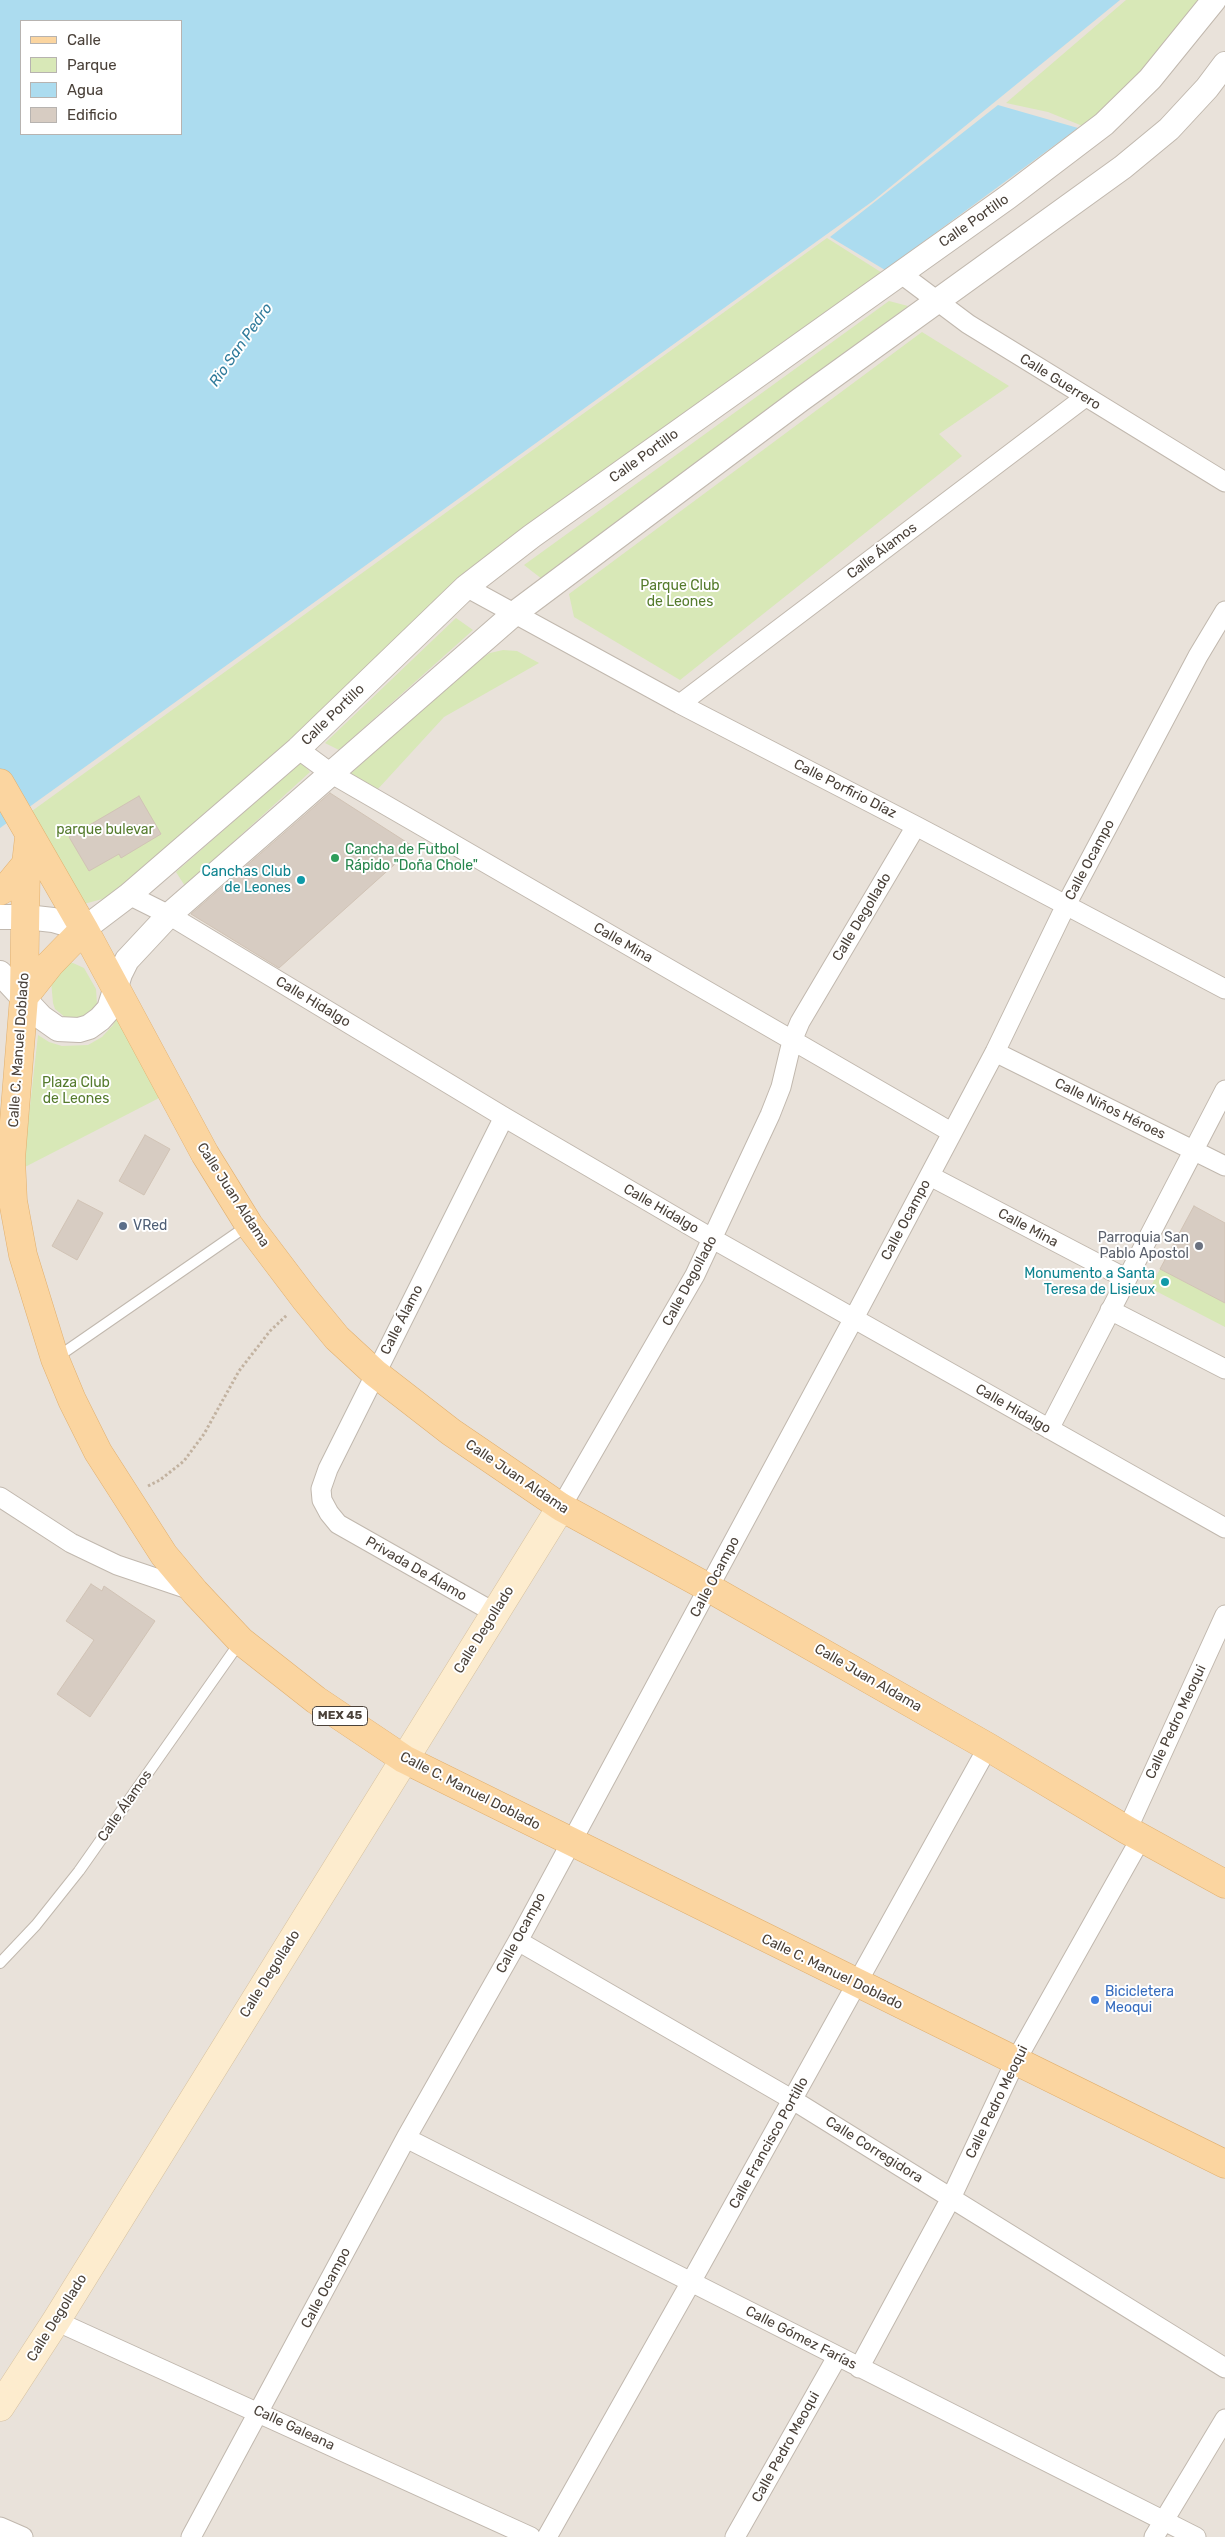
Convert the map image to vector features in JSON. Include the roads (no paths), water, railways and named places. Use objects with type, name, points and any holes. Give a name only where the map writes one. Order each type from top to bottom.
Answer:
[{"type":"main road","name":"Calle Juan Aldama","points":[[0,783],[27,833],[84,929],[205,1154],[250,1225],[305,1300],[337,1338],[375,1374],[451,1432],[561,1507],[709,1588],[988,1747],[1134,1834],[1225,1884]]},
{"type":"main road","name":"Calle C. Manuel Doblado","points":[[27,833],[26,864],[13,917],[24,997],[11,1160],[13,1201],[23,1255],[55,1359],[72,1400],[126,1498],[164,1556],[195,1592],[241,1641],[316,1700],[404,1759],[856,1984],[1225,2164]]},
{"type":"main road","points":[[0,891],[8,887],[26,864]]},
{"type":"main road","points":[[24,997],[50,964],[84,929]]},
{"type":"main road","points":[[0,1097],[11,1160]]},
{"type":"main road","name":"Calle Degollado","points":[[0,2407],[56,2321],[561,1507]]},
{"type":"street","name":"Calle Portillo","points":[[84,929],[129,894],[298,749],[466,588],[532,536],[1008,198],[1104,124],[1150,79],[1182,42],[1214,0]]},
{"type":"street","points":[[0,973],[49,1024],[64,1030],[79,1030],[89,1027],[100,1019],[109,1009],[120,974],[127,960],[169,915],[515,612],[800,400],[1123,167],[1169,129],[1207,88],[1225,64]]},
{"type":"street","name":"Calle Guerrero","points":[[900,273],[968,324],[1084,398],[1225,482]]},
{"type":"street","name":"Calle Álamos","points":[[680,704],[1084,398]]},
{"type":"street","name":"Calle Porfirio Díaz","points":[[466,588],[515,612],[680,704],[1225,989]]},
{"type":"street","name":"Calle Ocampo","points":[[191,2537],[260,2413],[406,2138],[518,1940],[854,1318],[995,1052],[1066,905],[1193,664],[1225,611]]},
{"type":"street","name":"Calle Mina","points":[[298,749],[332,774],[951,1132]]},
{"type":"street","name":"Calle Degollado","points":[[561,1507],[677,1308],[713,1239],[781,1087],[792,1041],[808,1007],[916,826]]},
{"type":"street","name":"Calle Hidalgo","points":[[129,894],[169,915],[504,1117],[713,1239],[1225,1528]]},
{"type":"street","points":[[13,917],[53,920],[84,929]]},
{"type":"street","name":"Calle Niños Héroes","points":[[995,1052],[1225,1166]]},
{"type":"street","points":[[1049,1429],[1225,1090]]},
{"type":"street","name":"Calle Álamo","points":[[338,1524],[322,1500],[321,1489],[328,1469],[504,1117]]},
{"type":"street","name":"Calle Mina","points":[[930,1176],[1127,1280]]},
{"type":"street","points":[[1110,1310],[1225,1369]]},
{"type":"street","points":[[0,1497],[70,1543],[117,1565],[195,1592]]},
{"type":"street","name":"Privada De Álamo","points":[[338,1524],[495,1613]]},
{"type":"street","name":"Calle Pedro Meoqui","points":[[859,2368],[951,2198],[1015,2062],[1134,1834],[1225,1615]]},
{"type":"street","name":"Calle Francisco Portillo","points":[[547,2537],[793,2100],[988,1747]]},
{"type":"street","name":"Calle Corregidora","points":[[518,1940],[793,2100],[1225,2368]]},
{"type":"street","name":"Calle Gómez Farías","points":[[406,2138],[1196,2537]]},
{"type":"street","name":"Calle Galeana","points":[[56,2321],[531,2537]]},
{"type":"street","name":"Calle Pedro Meoqui","points":[[735,2537],[837,2357]]},
{"type":"street","points":[[1154,2537],[1225,2419]]},
{"type":"street","points":[[0,2527],[23,2537]]},
{"type":"lane","points":[[55,1359],[250,1225]]},
{"type":"lane","name":"Calle Álamos","points":[[0,1963],[36,1925],[79,1871],[241,1641]]},
{"type":"water","name":"Rio San Pedro","points":[[0,0],[1120,0],[873,201],[0,828]]},
{"type":"water","points":[[998,105],[1078,128],[885,270],[830,237]]},
{"type":"place","name":"Cancha de Futbol Rápido \"Doña Chole\"","points":[[335,858]]},
{"type":"place","name":"Canchas Club de Leones","points":[[301,880]]},
{"type":"place","name":"VRed","points":[[123,1226]]},
{"type":"place","name":"Parroquia San Pablo Apostol","points":[[1199,1246]]},
{"type":"place","name":"Monumento a Santa Teresa de Lisieux","points":[[1165,1282]]},
{"type":"place","name":"Bicicletera Meoqui","points":[[1095,2000]]},
{"type":"park label","name":"Parque Club de Leones","points":[[680,594]]},
{"type":"park label","name":"parque bulevar","points":[[105,830]]},
{"type":"park label","name":"Plaza Club de Leones","points":[[76,1092]]}]
